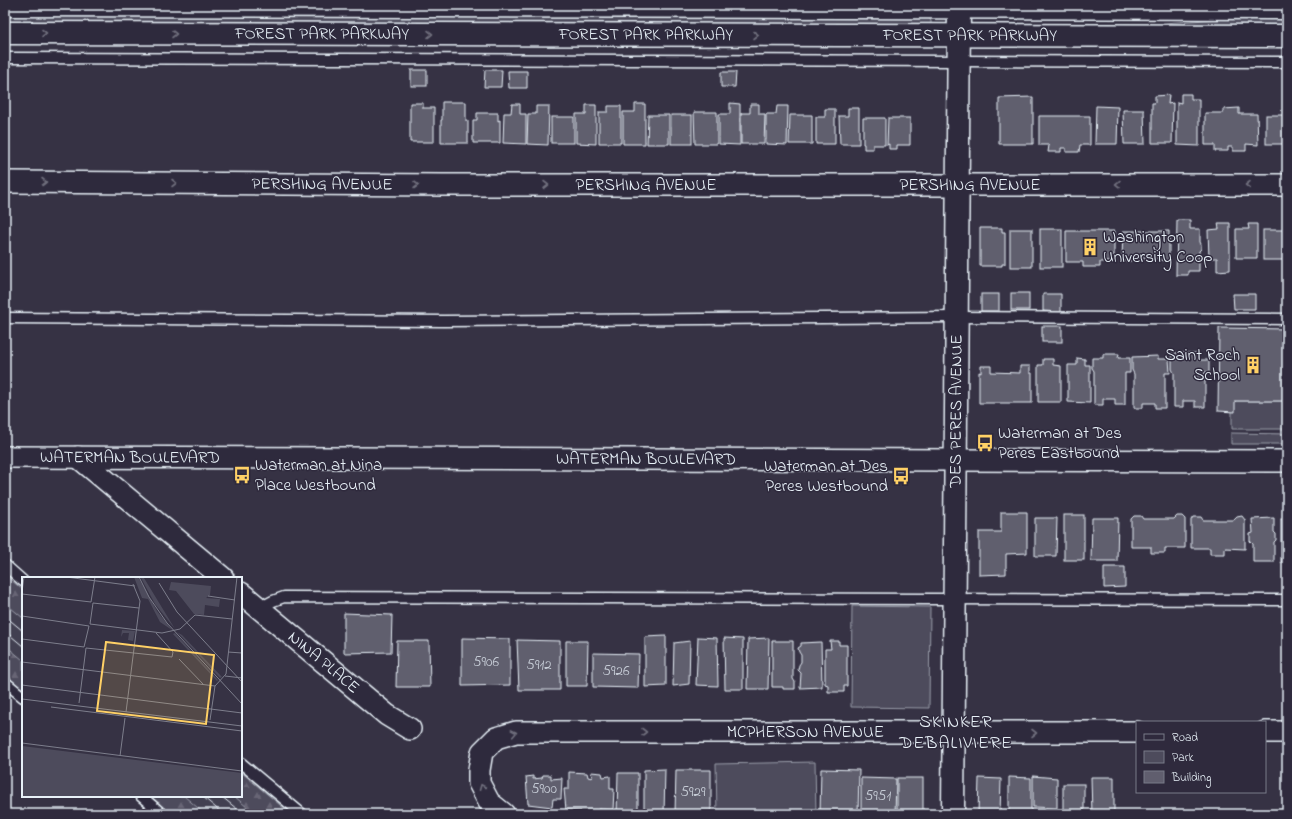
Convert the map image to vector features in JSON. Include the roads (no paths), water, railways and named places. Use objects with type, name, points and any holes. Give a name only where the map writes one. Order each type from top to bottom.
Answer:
[{"type":"main road","name":"FOREST PARK PARKWAY","points":[[5,5],[1287,8]]},
{"type":"main road","name":"DES PERES AVENUE","points":[[953,814],[959,7]]},
{"type":"main road","name":"FOREST PARK PARKWAY","points":[[5,33],[1287,36]]},
{"type":"street","name":"PERSHING AVENUE","points":[[5,182],[442,185],[1287,185]]},
{"type":"street","name":"WATERMAN BOULEVARD","points":[[5,457],[1287,461]]},
{"type":"street","points":[[78,457],[222,577]]},
{"type":"street","name":"NINA PLACE","points":[[242,594],[387,715],[410,729]]},
{"type":"street","name":"MCPHERSON AVENUE","points":[[504,814],[489,802],[479,784],[479,770],[482,752],[496,738],[516,732],[1136,732]]},
{"type":"street","points":[[1266,732],[1287,732]]},
{"type":"lane","points":[[5,58],[1287,62]]},
{"type":"lane","points":[[5,318],[452,321],[957,317],[1287,319]]},
{"type":"lane","points":[[5,565],[22,580]]},
{"type":"lane","points":[[260,608],[284,597],[1287,600]]},
{"type":"lane","points":[[5,682],[22,696]]},
{"type":"lane","points":[[242,765],[302,814]]},
{"type":"lane","points":[[142,797],[162,814]]},
{"type":"tram line","points":[[5,616],[22,630]]},
{"type":"tram line","points":[[5,631],[22,645]]},
{"type":"tram line","points":[[203,797],[223,814]]},
{"type":"tram line","points":[[222,797],[243,814]]},
{"type":"place","name":"Washington University Coop","points":[[1090,247]]},
{"type":"place","name":"Saint Roch School","points":[[1253,365]]},
{"type":"place","name":"Waterman at Des Peres Eastbound","points":[[985,443]]},
{"type":"place","name":"Waterman at Nina Place Westbound","points":[[242,475]]},
{"type":"place","name":"Waterman at Des Peres Westbound","points":[[901,476]]},
{"type":"district","name":"SKINKER DEBALIVIERE","points":[[956,733]]}]
